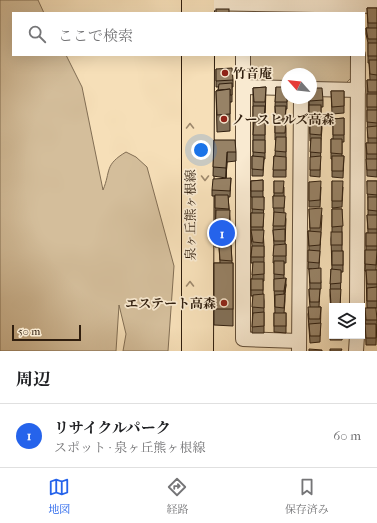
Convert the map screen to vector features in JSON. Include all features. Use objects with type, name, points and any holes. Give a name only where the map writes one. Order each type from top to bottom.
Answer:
[{"type":"main road","name":"泉ヶ丘熊ヶ根線","points":[[191,56],[191,351]]},
{"type":"main road","name":"泉ヶ丘熊ヶ根線","points":[[204,351],[205,56]]},
{"type":"street","points":[[198,5],[242,8],[315,2],[358,9],[377,6]]},
{"type":"street","points":[[243,56],[244,339],[299,346],[301,104]]},
{"type":"street","points":[[357,303],[358,56]]},
{"type":"street","points":[[243,87],[281,88]]},
{"type":"street","points":[[317,89],[358,90]]},
{"type":"street","points":[[356,351],[357,339]]},
{"type":"shaded area","points":[[0,0],[38,0],[44,12],[12,12],[12,56],[66,56],[82,87],[103,190],[111,165],[126,152],[136,157],[147,167],[174,266],[168,351],[123,351],[126,334],[119,305],[116,351],[0,351]]},
{"type":"shaded area","points":[[349,8],[353,12],[253,12],[255,9]]},
{"type":"shaded area","points":[[250,56],[354,56],[354,75],[346,83],[317,83],[317,68],[281,68],[281,83],[256,83],[250,78]]},
{"type":"building","points":[[367,8],[377,8],[377,23],[368,23]]},
{"type":"building","points":[[216,9],[229,9],[229,12],[216,12]]},
{"type":"building","points":[[366,28],[377,28],[377,39],[368,39]]},
{"type":"building","points":[[368,43],[377,43],[377,56],[368,56]]},
{"type":"building","points":[[369,60],[377,60],[377,75],[370,74]]},
{"type":"building","points":[[232,68],[233,80],[216,81],[216,69]]},
{"type":"building","points":[[367,80],[377,80],[377,92],[368,92]]},
{"type":"building","points":[[232,83],[232,95],[230,95],[230,89],[218,90],[219,84]]},
{"type":"building","points":[[266,87],[265,102],[254,102],[253,88]]},
{"type":"building","points":[[276,87],[281,87],[281,102],[275,102]]},
{"type":"building","points":[[317,88],[322,88],[323,100],[317,100]]},
{"type":"building","points":[[230,89],[230,114],[217,115],[216,91]]},
{"type":"building","points":[[331,91],[344,91],[344,106],[332,107]]},
{"type":"building","points":[[367,94],[377,94],[377,107],[367,107]]},
{"type":"building","points":[[309,105],[321,105],[321,118],[309,118]]},
{"type":"building","points":[[253,106],[265,106],[264,118],[253,118]]},
{"type":"building","points":[[275,106],[286,106],[285,119],[276,119]]},
{"type":"building","points":[[367,110],[377,110],[377,123],[367,122]]},
{"type":"building","points":[[344,118],[344,135],[333,135],[333,119]]},
{"type":"building","points":[[254,122],[265,122],[265,135],[253,135]]},
{"type":"building","points":[[275,122],[286,122],[285,133],[275,133]]},
{"type":"building","points":[[310,122],[322,122],[321,135],[310,134]]},
{"type":"building","points":[[377,126],[377,138],[368,138],[367,127]]},
{"type":"building","points":[[276,137],[286,137],[286,152],[275,151]]},
{"type":"building","points":[[311,138],[321,138],[321,153],[310,152]]},
{"type":"building","points":[[331,139],[342,139],[342,154],[331,153]]},
{"type":"building","points":[[214,140],[235,140],[236,152],[227,152],[226,168],[213,167]]},
{"type":"building","points":[[253,140],[265,140],[265,153],[253,152]]},
{"type":"building","points":[[366,143],[377,143],[377,154],[367,154]]},
{"type":"building","points":[[252,156],[264,157],[263,170],[252,169]]},
{"type":"building","points":[[274,156],[286,157],[286,170],[273,170]]},
{"type":"building","points":[[321,156],[320,170],[310,170],[310,157]]},
{"type":"building","points":[[332,156],[344,156],[343,171],[332,171]]},
{"type":"building","points":[[366,159],[377,159],[377,170],[367,170]]},
{"type":"building","points":[[231,178],[230,191],[212,190],[213,179]]},
{"type":"building","points":[[263,180],[263,191],[251,191],[251,181]]},
{"type":"building","points":[[274,181],[284,181],[283,193],[274,193]]},
{"type":"building","points":[[321,181],[320,200],[309,201],[309,182]]},
{"type":"building","points":[[332,181],[343,181],[342,201],[332,201]]},
{"type":"building","points":[[367,181],[377,181],[377,195],[367,194]]},
{"type":"building","points":[[215,195],[228,195],[229,209],[215,208]]},
{"type":"building","points":[[273,196],[285,196],[284,208],[273,208]]},
{"type":"building","points":[[252,197],[264,197],[264,210],[252,209]]},
{"type":"building","points":[[368,197],[377,197],[377,211],[368,210]]},
{"type":"building","points":[[322,208],[320,228],[310,228],[309,209]]},
{"type":"building","points":[[332,209],[342,209],[343,226],[332,227]]},
{"type":"building","points":[[216,210],[230,210],[229,237],[215,237]]},
{"type":"building","points":[[274,212],[286,213],[285,226],[273,226]]},
{"type":"building","points":[[251,213],[264,213],[263,227],[251,227]]},
{"type":"building","points":[[367,215],[377,215],[377,229],[368,229]]},
{"type":"building","points":[[285,229],[285,241],[274,241],[273,230]]},
{"type":"building","points":[[251,230],[264,230],[263,243],[253,242]]},
{"type":"building","points":[[308,231],[321,232],[320,245],[309,246]]},
{"type":"building","points":[[331,232],[342,232],[342,245],[331,245]]},
{"type":"building","points":[[366,233],[377,233],[377,246],[366,246]]},
{"type":"building","points":[[286,244],[286,256],[273,256],[274,245]]},
{"type":"building","points":[[231,245],[232,261],[220,260],[219,246]]},
{"type":"building","points":[[252,246],[264,246],[264,257],[251,257]]},
{"type":"building","points":[[308,250],[320,251],[319,263],[308,262]]},
{"type":"building","points":[[365,250],[377,250],[376,265],[365,264]]},
{"type":"building","points":[[332,251],[343,251],[343,265],[332,265]]},
{"type":"building","points":[[274,261],[284,261],[284,275],[274,274]]},
{"type":"building","points":[[253,262],[264,262],[264,274],[252,275]]},
{"type":"building","name":"エステート高森","points":[[214,263],[233,263],[233,309],[214,309]]},
{"type":"building","points":[[321,268],[321,283],[310,283],[309,269]]},
{"type":"building","points":[[331,269],[341,270],[341,283],[330,284]]},
{"type":"building","points":[[366,270],[377,270],[377,284],[367,284]]},
{"type":"building","points":[[286,278],[284,291],[274,291],[274,279]]},
{"type":"building","points":[[251,279],[263,279],[263,290],[251,290]]},
{"type":"building","points":[[377,287],[377,301],[367,301],[367,288]]},
{"type":"building","points":[[309,289],[320,289],[319,302],[310,302]]},
{"type":"building","points":[[330,289],[341,289],[340,303],[331,303]]},
{"type":"building","points":[[264,294],[264,308],[252,307],[253,295]]},
{"type":"building","points":[[285,294],[284,308],[275,307],[275,295]]},
{"type":"building","points":[[308,307],[321,307],[320,319],[309,319]]},
{"type":"building","points":[[365,308],[376,308],[377,320],[366,320]]},
{"type":"building","points":[[264,312],[264,326],[252,327],[253,313]]},
{"type":"building","points":[[274,313],[286,313],[286,326],[274,326]]},
{"type":"building","points":[[321,323],[320,336],[310,336],[309,324]]},
{"type":"building","points":[[365,324],[376,324],[376,338],[366,338]]},
{"type":"building","points":[[309,349],[322,350],[322,351],[309,351]]},
{"type":"building","points":[[330,349],[342,349],[341,351],[330,351]]},
{"type":"place","name":"竹音庵","points":[[225,73]]},
{"type":"place","name":"ノースヒルズ高森","points":[[224,119]]},
{"type":"place","name":"リサイクルパーク","points":[[222,233]]},
{"type":"place","name":"エステート高森","points":[[224,303]]}]
